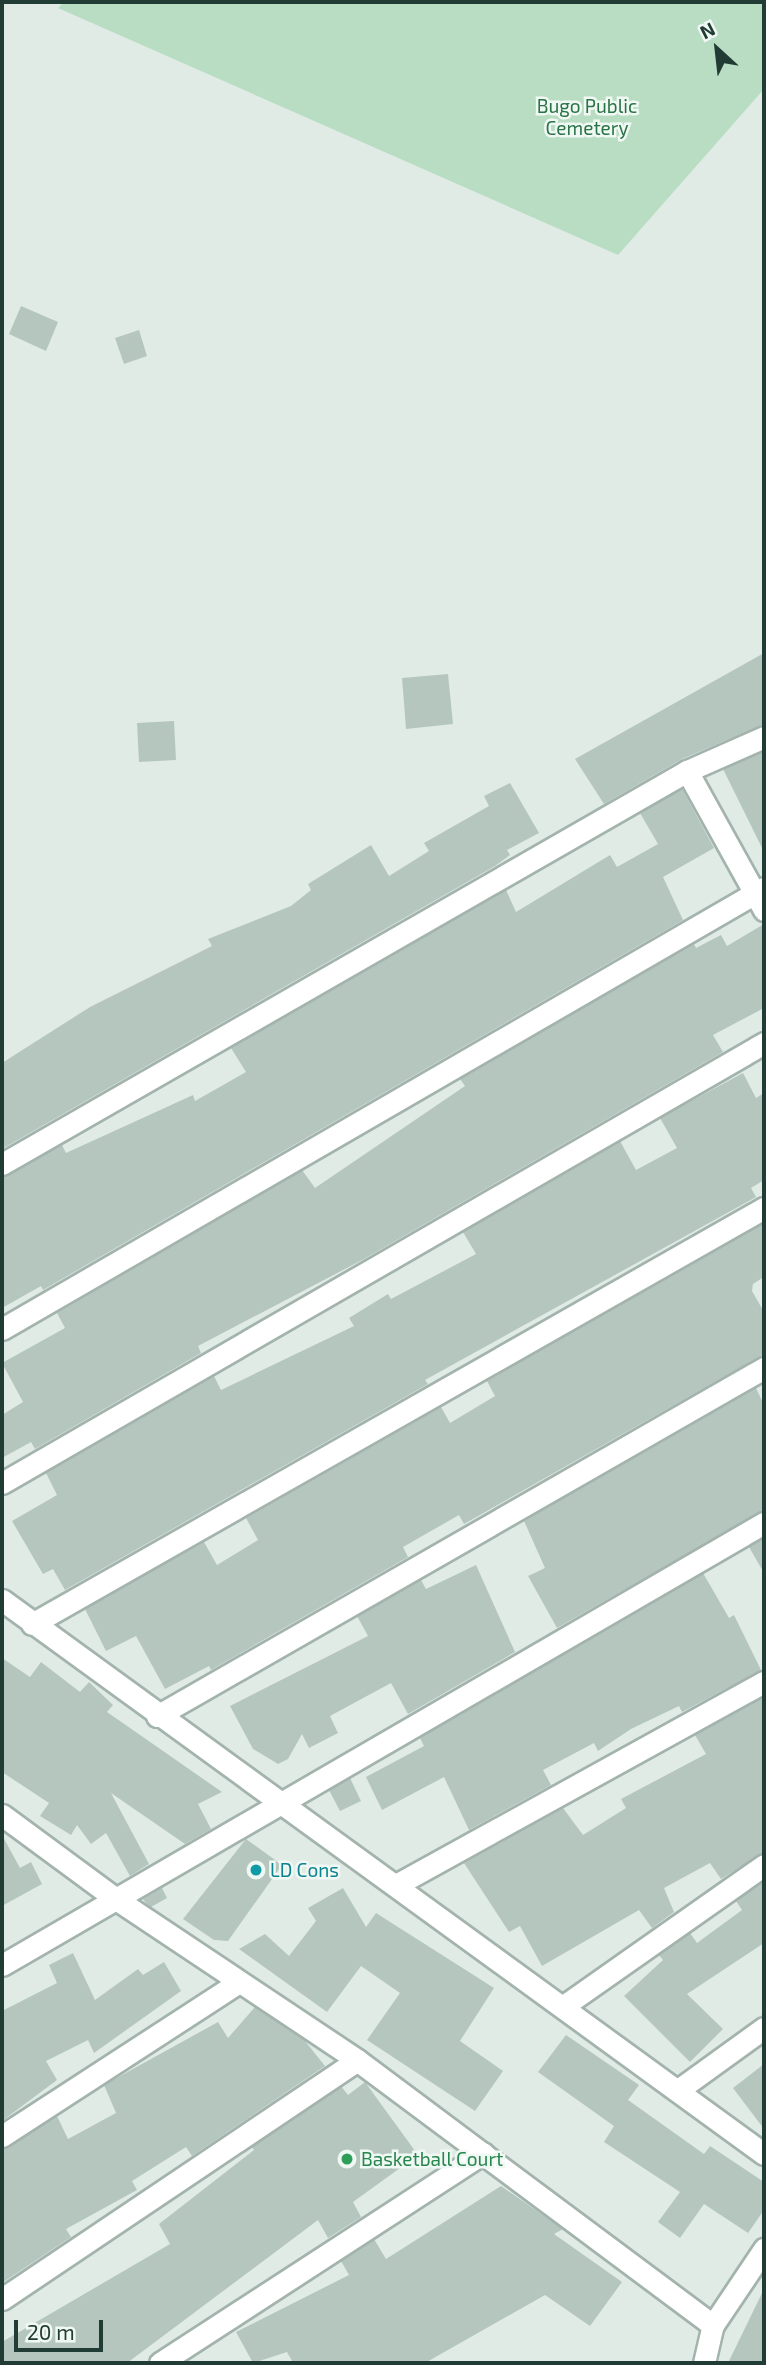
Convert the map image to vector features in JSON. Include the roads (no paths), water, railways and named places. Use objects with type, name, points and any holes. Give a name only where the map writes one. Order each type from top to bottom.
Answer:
[{"type":"street","points":[[2,1164],[687,771],[764,737]]},
{"type":"street","points":[[2,1329],[761,897],[687,771]]},
{"type":"street","points":[[2,1483],[764,1043]]},
{"type":"street","points":[[32,1624],[764,1208]]},
{"type":"street","points":[[157,1716],[764,1368]]},
{"type":"street","points":[[2,1965],[764,1523]]},
{"type":"street","points":[[2,1600],[157,1716],[565,2005],[764,2154]]},
{"type":"street","points":[[396,1885],[764,1682]]},
{"type":"street","points":[[2,1815],[116,1899],[357,2060],[713,2325]]},
{"type":"street","points":[[565,2005],[764,1865]]},
{"type":"street","points":[[2,2136],[239,1982]]},
{"type":"street","points":[[678,2090],[764,2028]]},
{"type":"street","points":[[2,2299],[357,2060]]},
{"type":"street","points":[[160,2363],[483,2153]]},
{"type":"street","points":[[704,2363],[713,2325],[764,2249]]},
{"type":"place","name":"LD Cons","points":[[256,1870]]},
{"type":"place","name":"Basketball Court","points":[[347,2159]]},
{"type":"park label","name":"Bugo Public Cemetery","points":[[587,117]]}]
